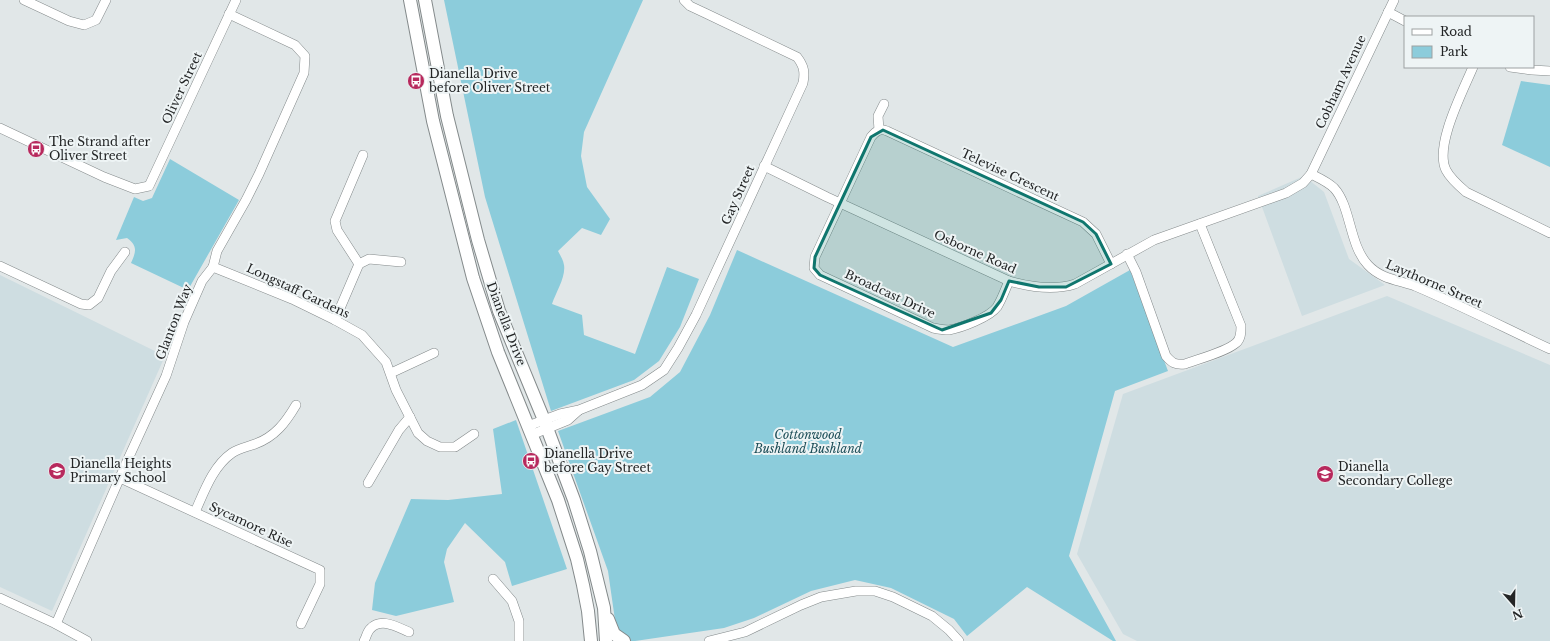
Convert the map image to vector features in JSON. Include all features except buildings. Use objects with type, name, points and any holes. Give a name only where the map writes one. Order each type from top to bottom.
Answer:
[{"type":"main road","name":"Dianella Drive","points":[[410,0],[433,121],[473,278],[493,338],[558,500],[577,559],[588,611],[591,641]]},
{"type":"main road","name":"Dianella Drive","points":[[425,0],[447,116],[478,240],[499,311],[574,500],[590,551],[604,608],[606,641]]},
{"type":"main road","points":[[604,608],[614,634],[624,641]]},
{"type":"street","points":[[24,0],[68,21],[84,25],[96,20],[106,0]]},
{"type":"street","name":"Oliver Street","points":[[0,128],[104,177],[135,189],[149,186],[236,0]]},
{"type":"street","name":"Gay Street","points":[[529,430],[545,424],[560,414],[579,410],[642,385],[664,370],[696,315],[803,83],[805,73],[803,64],[797,57],[705,14],[690,6],[684,0]]},
{"type":"street","name":"Cobham Avenue","points":[[1311,174],[1394,0]]},
{"type":"street","points":[[1388,12],[1404,20]]},
{"type":"street","name":"Glanton Way","points":[[56,624],[166,376],[184,322],[202,281],[212,267],[217,251],[256,181],[304,73],[305,56],[295,45],[229,14]]},
{"type":"street","points":[[1473,68],[1445,135],[1443,160],[1446,170],[1458,186],[1466,192],[1550,233]]},
{"type":"street","points":[[1517,68],[1550,71]]},
{"type":"street","points":[[840,202],[871,137],[879,130],[878,116],[884,104]]},
{"type":"street","name":"Televise Crescent","points":[[879,130],[887,131],[1083,222],[1096,234],[1111,264]]},
{"type":"street","points":[[359,264],[338,230],[335,221],[362,155]]},
{"type":"street","name":"Osborne Road","points":[[764,166],[1009,281],[1039,287],[1066,287],[1075,284],[1154,240],[1286,193],[1303,183],[1311,174]]},
{"type":"street","name":"Laythorne Street","points":[[1311,174],[1329,183],[1335,190],[1341,199],[1359,254],[1368,266],[1379,275],[1414,286],[1550,348]]},
{"type":"street","name":"Broadcast Drive","points":[[840,202],[815,257],[814,268],[820,275],[933,328],[950,330],[984,317],[996,308],[1009,281]]},
{"type":"street","points":[[1127,254],[1136,272],[1166,356],[1171,363],[1178,365],[1185,364],[1227,348],[1237,343],[1241,334],[1241,326],[1200,224]]},
{"type":"street","points":[[0,266],[81,304],[89,305],[98,298],[111,272],[125,252]]},
{"type":"street","points":[[335,320],[359,264],[369,259],[401,262]]},
{"type":"street","name":"Longstaff Gardens","points":[[212,267],[292,299],[362,335],[386,362],[396,390],[418,433],[426,441],[440,447],[455,448],[474,434]]},
{"type":"street","points":[[391,374],[434,352]]},
{"type":"street","points":[[195,512],[210,481],[225,459],[232,453],[255,444],[276,433],[285,423],[296,405]]},
{"type":"street","points":[[368,483],[399,430],[410,417]]},
{"type":"street","name":"Sycamore Rise","points":[[120,478],[320,570],[320,584],[301,624]]},
{"type":"street","points":[[493,579],[512,601],[519,622],[519,641]]},
{"type":"street","points":[[709,641],[745,632],[821,597],[856,591],[875,591],[893,596],[932,616],[959,641]]},
{"type":"street","points":[[0,598],[56,624],[87,641]]},
{"type":"street","points":[[364,641],[370,629],[385,622],[409,632]]},
{"type":"highlighted area","points":[[883,130],[1083,222],[1096,234],[1111,264],[1066,287],[1039,287],[1009,281],[1001,300],[991,313],[942,330],[820,275],[814,268],[815,257],[871,137]]},
{"type":"shaded area","points":[[1304,176],[1324,192],[1349,259],[1385,285],[1302,316],[1258,196]]},
{"type":"shaded area","name":"Dianella Heights Primary School","points":[[0,275],[165,356],[52,611],[0,587]]},
{"type":"shaded area","name":"Dianella Secondary College","points":[[1387,296],[1550,365],[1550,641],[1137,641],[1123,634],[1077,554],[1123,394]]},
{"type":"green space","points":[[444,0],[643,0],[584,132],[581,156],[587,187],[610,219],[601,235],[582,228],[558,251],[563,261],[564,274],[552,304],[582,315],[584,335],[635,354],[667,267],[699,279],[680,327],[659,361],[634,380],[551,411],[485,197]]},
{"type":"green space","points":[[1521,81],[1550,85],[1550,167],[1502,145]]},
{"type":"green space","points":[[170,159],[239,200],[188,290],[131,263],[135,252],[133,244],[127,238],[116,240],[134,197],[143,201],[152,198]]},
{"type":"green space","name":"Cottonwood Bushland Bushland","points":[[737,250],[953,347],[1066,306],[1130,270],[1168,371],[1115,391],[1069,556],[1116,641],[1113,641],[1027,587],[967,636],[954,619],[891,588],[855,580],[811,591],[754,618],[724,628],[635,641],[618,641],[608,571],[558,431],[650,397],[680,372],[710,315]]},
{"type":"green space","points":[[516,420],[567,569],[512,586],[505,562],[465,523],[447,549],[444,562],[454,602],[396,616],[372,610],[375,583],[411,499],[448,500],[502,494],[493,429]]},
{"type":"place","name":"Dianella Drive before Oliver Street","points":[[416,81]]},
{"type":"place","name":"The Strand after Oliver Street","points":[[36,149]]},
{"type":"place","name":"Dianella Drive before Gay Street","points":[[531,461]]},
{"type":"place","name":"Dianella Heights Primary School","points":[[57,471]]},
{"type":"place","name":"Dianella Secondary College","points":[[1325,474]]}]
